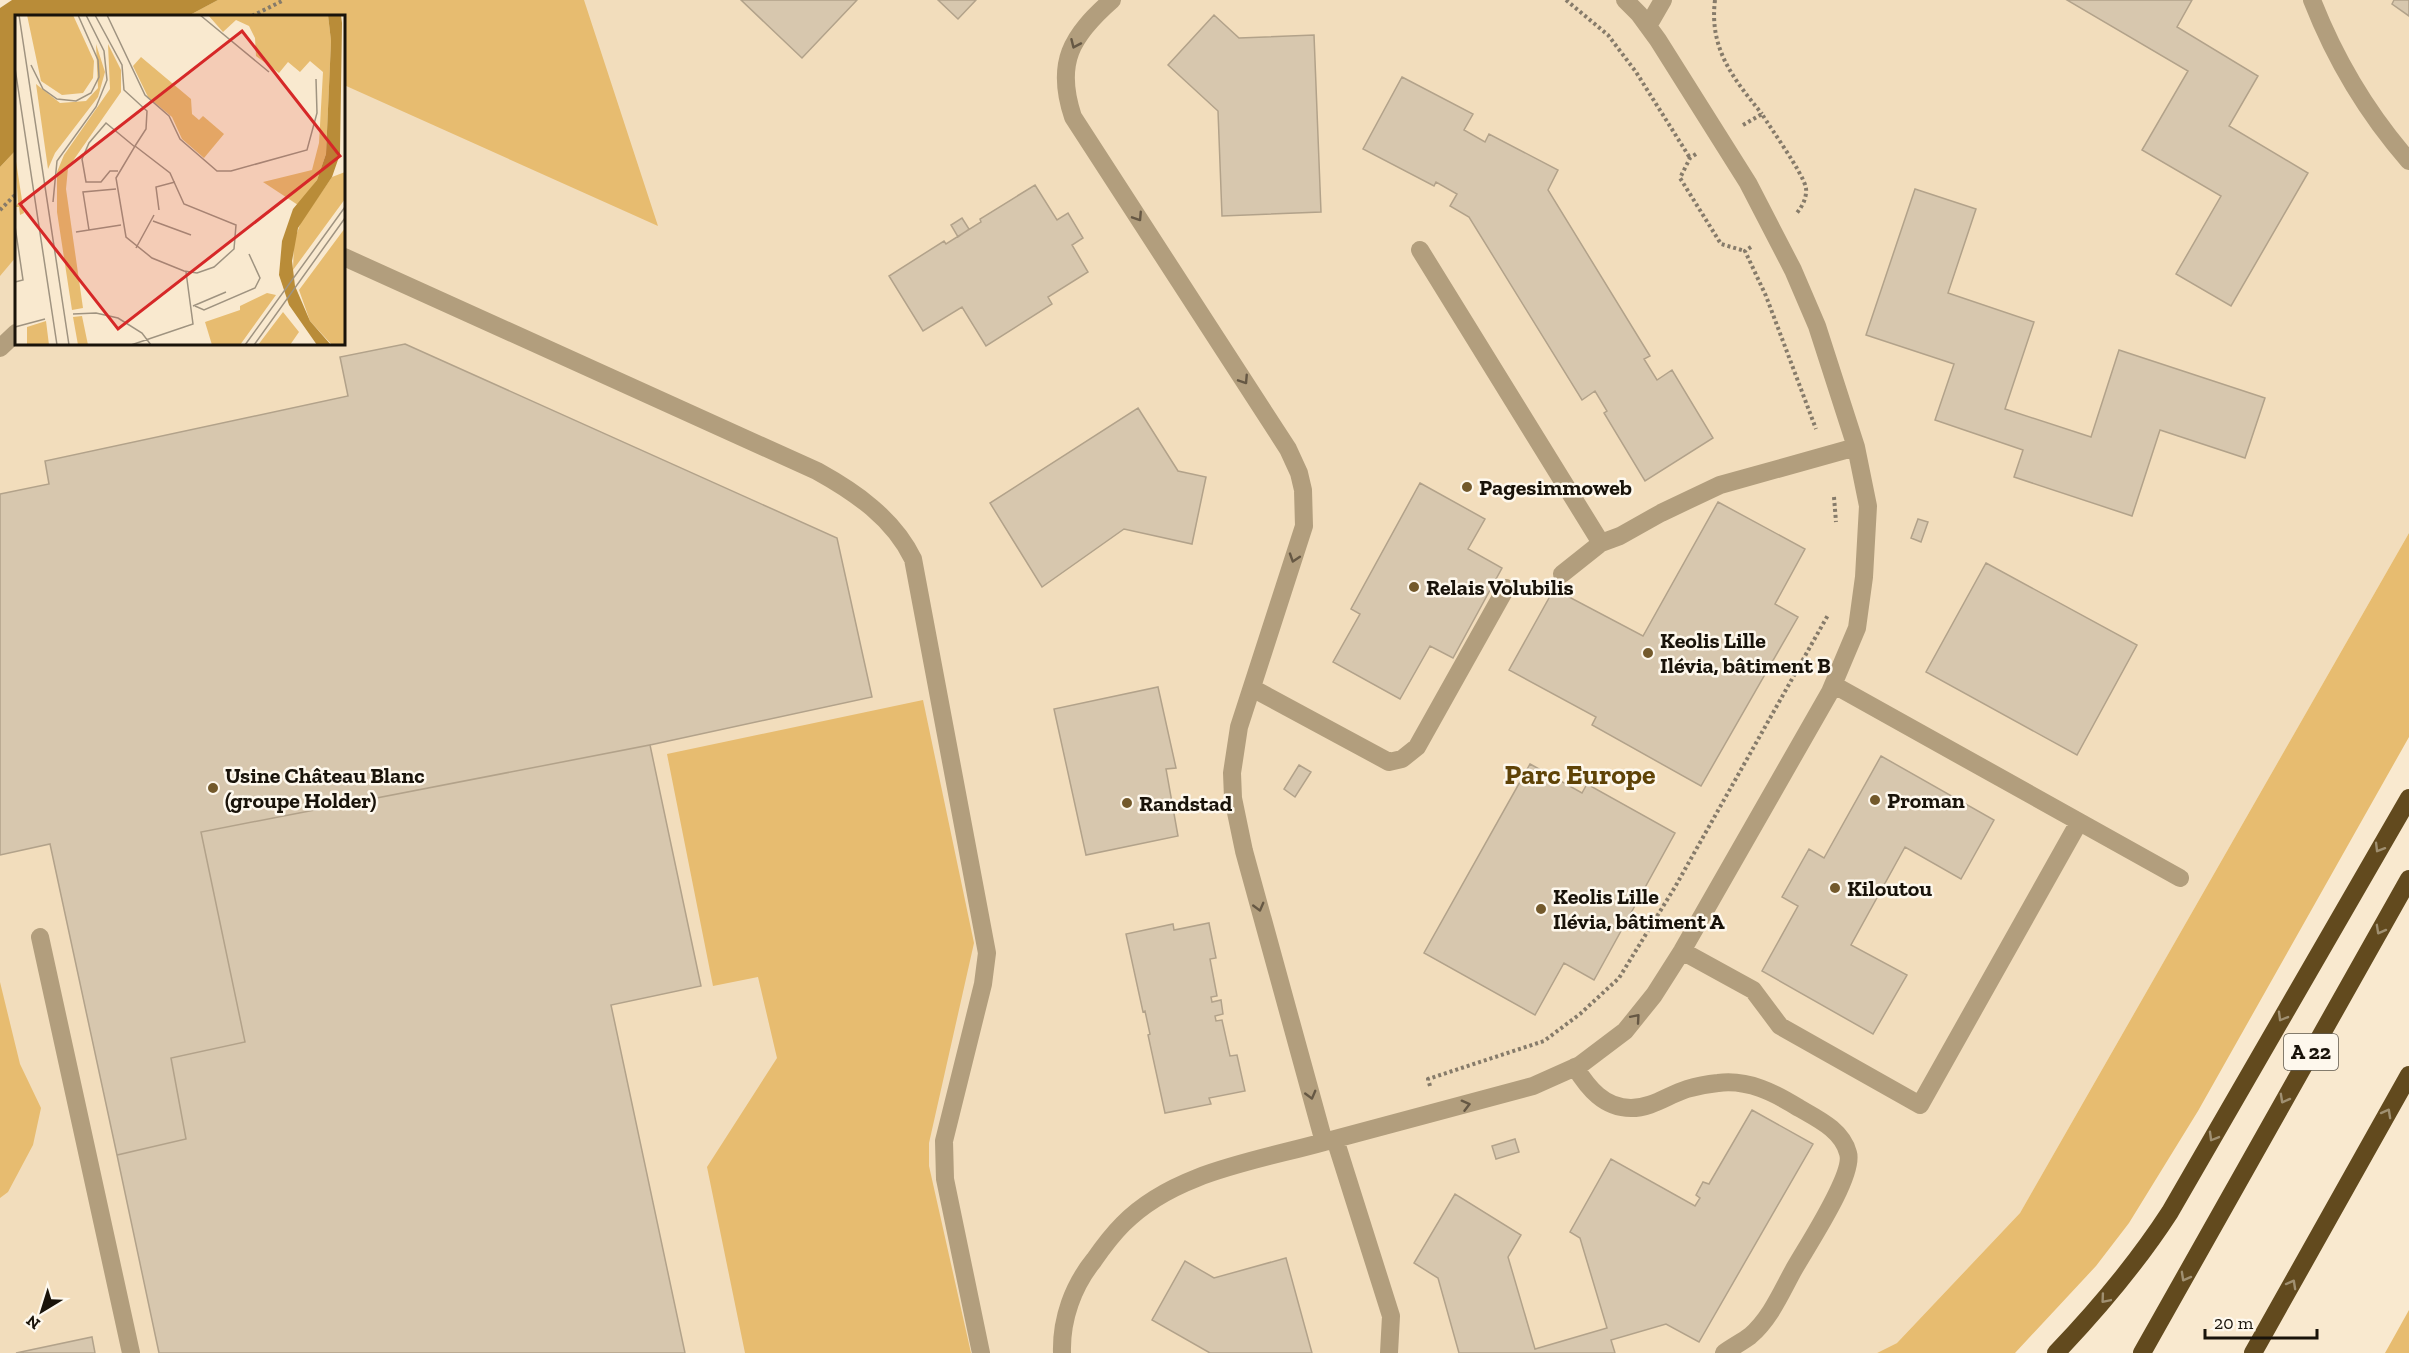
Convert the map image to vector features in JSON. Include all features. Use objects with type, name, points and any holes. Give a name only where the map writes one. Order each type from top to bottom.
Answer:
[{"type":"highway","points":[[2056,1353],[2113,1290],[2170,1212],[2409,798]]},
{"type":"highway","name":"A 22","points":[[2142,1353],[2409,879]]},
{"type":"highway","points":[[2253,1353],[2409,1075]]},
{"type":"street","points":[[1112,0],[1081,31],[1072,48],[1064,83],[1073,117],[1288,449],[1304,490],[1304,526],[1234,747],[1233,798],[1246,861],[1330,1141],[1391,1316],[1389,1353]]},
{"type":"street","points":[[1062,1353],[1065,1316],[1076,1288],[1107,1242],[1124,1223],[1144,1206],[1165,1193],[1207,1174],[1533,1086],[1575,1067],[1605,1048],[1625,1031],[1654,996],[1682,951],[1834,685],[1857,628],[1864,578],[1868,506],[1856,447],[1828,356],[1809,307],[1774,231],[1721,139],[1648,26],[1625,0]]},
{"type":"street","points":[[1648,26],[1663,0]]},
{"type":"street","points":[[2312,0],[2349,78],[2370,112],[2409,161]]},
{"type":"street","points":[[1420,250],[1601,543]]},
{"type":"street","points":[[345,257],[817,471],[863,499],[905,542],[913,559],[987,953],[983,984],[944,1141],[943,1161],[981,1353]]},
{"type":"street","points":[[0,348],[15,334]]},
{"type":"street","points":[[1562,574],[1601,543],[1620,536],[1660,513],[1720,485],[1856,447]]},
{"type":"street","points":[[1252,688],[1389,762],[1402,759],[1417,747],[1506,588]]},
{"type":"street","points":[[1834,685],[2180,878]]},
{"type":"street","points":[[1682,951],[1753,990],[1780,1026],[1920,1105],[2079,822]]},
{"type":"street","points":[[40,937],[131,1353]]},
{"type":"street","points":[[1575,1067],[1589,1089],[1607,1102],[1630,1108],[1653,1105],[1687,1089],[1720,1082],[1746,1082],[1781,1097],[1822,1122],[1838,1134],[1849,1154],[1848,1171],[1837,1194],[1769,1313],[1751,1335],[1724,1353]]},
{"type":"path","points":[[254,15],[284,0]]},
{"type":"path","points":[[1566,0],[1608,35],[1636,72],[1690,158]]},
{"type":"path","points":[[1715,0],[1713,16],[1716,42],[1735,81],[1762,114],[1806,187],[1805,199],[1798,212],[1744,250]]},
{"type":"path","points":[[1762,114],[1690,158],[1680,178],[1721,243],[1744,250],[1766,296],[1825,455],[1834,495],[1836,530]]},
{"type":"path","points":[[0,210],[15,195]]},
{"type":"path","points":[[1439,1112],[1428,1079],[1544,1041],[1580,1014],[1618,978],[1675,887],[1830,611]]},
{"type":"shaded area","points":[[12,0],[218,0],[190,15],[15,15],[15,151],[0,167],[0,8]]},
{"type":"shaded area","points":[[218,0],[2409,0],[2409,533],[2020,1213],[1897,1343],[1877,1353],[0,1353],[0,167],[15,151],[15,345],[345,345],[345,15],[190,15]]},
{"type":"shaded area","points":[[218,0],[584,0],[658,226],[345,85],[345,15],[190,15]]},
{"type":"shaded area","points":[[15,151],[15,258],[0,276],[0,167]]},
{"type":"shaded area","points":[[2409,533],[2409,737],[2198,1111],[2129,1223],[2096,1266],[2015,1353],[1877,1353],[1897,1343],[2020,1213]]},
{"type":"shaded area","points":[[923,700],[974,943],[929,1143],[929,1166],[971,1353],[745,1353],[707,1167],[777,1058],[758,977],[713,986],[667,754]]},
{"type":"shaded area","points":[[0,982],[20,1064],[41,1108],[33,1145],[8,1192],[0,1198]]},
{"type":"shaded area","points":[[2409,1310],[2409,1353],[2385,1353]]},
{"type":"building","points":[[741,0],[857,0],[802,58]]},
{"type":"building","points":[[938,0],[976,0],[958,19]]},
{"type":"building","points":[[2067,0],[2192,0],[2177,27],[2258,76],[2229,126],[2308,173],[2231,306],[2176,274],[2221,196],[2142,150],[2188,71]]},
{"type":"building","points":[[2394,0],[2409,0],[2409,16],[2392,4]]},
{"type":"building","points":[[1214,15],[1239,38],[1314,35],[1321,212],[1222,216],[1218,111],[1168,65]]},
{"type":"building","points":[[1402,77],[1473,114],[1464,130],[1485,142],[1489,134],[1558,170],[1548,190],[1650,356],[1644,359],[1657,380],[1672,370],[1713,438],[1645,481],[1604,413],[1607,411],[1595,391],[1582,400],[1469,217],[1450,206],[1457,194],[1436,182],[1434,186],[1363,149]]},
{"type":"building","points":[[1035,185],[1057,220],[1068,213],[1083,238],[1072,245],[1088,272],[1048,297],[1052,304],[986,346],[962,307],[923,331],[889,276],[944,241],[946,244],[981,222],[980,219]]},
{"type":"building","points":[[1915,189],[1976,209],[1948,293],[2034,322],[2005,409],[2091,437],[2119,350],[2265,398],[2245,458],[2160,430],[2132,516],[2014,477],[2023,450],[1935,420],[1954,364],[1866,335]]},
{"type":"building","points":[[962,218],[969,229],[958,237],[951,225]]},
{"type":"building","name":"Usine Château Blanc (groupe Holder)","points":[[405,344],[837,538],[872,697],[650,745],[201,832],[245,1042],[171,1058],[186,1139],[117,1155],[50,844],[0,855],[0,494],[49,484],[45,461],[348,396],[340,357]]},
{"type":"building","points":[[1138,408],[1178,471],[1206,477],[1192,544],[1124,529],[1042,587],[990,503]]},
{"type":"building","points":[[1420,483],[1485,519],[1468,549],[1502,568],[1453,658],[1430,646],[1400,699],[1333,662],[1360,614],[1351,609]]},
{"type":"building","name":"Keolis Lille Ilévia, bâtiment B","points":[[1718,502],[1805,549],[1775,604],[1798,617],[1701,786],[1592,725],[1596,717],[1509,670],[1554,589],[1643,636]]},
{"type":"building","points":[[1918,519],[1928,522],[1921,542],[1911,538]]},
{"type":"building","points":[[1986,563],[2137,645],[2077,755],[1926,672]]},
{"type":"building","points":[[1158,687],[1176,768],[1166,769],[1178,836],[1086,855],[1054,709]]},
{"type":"building","name":"Usine Château Blanc (groupe Holder)","points":[[650,745],[701,986],[611,1005],[685,1353],[159,1353],[117,1155],[186,1139],[171,1058],[245,1042],[201,832]]},
{"type":"building","name":"Kiloutou","points":[[1881,756],[1994,820],[1961,879],[1905,847],[1851,945],[1907,975],[1873,1034],[1762,971],[1798,906],[1782,897],[1809,849],[1824,858]]},
{"type":"building","name":"Keolis Lille Ilévia, bâtiment A","points":[[1530,764],[1582,793],[1587,784],[1675,833],[1594,980],[1564,963],[1535,1015],[1424,953]]},
{"type":"building","points":[[1299,765],[1311,772],[1295,797],[1284,789]]},
{"type":"building","points":[[1209,923],[1216,958],[1210,959],[1217,996],[1211,997],[1212,1002],[1221,1000],[1223,1014],[1215,1016],[1216,1021],[1222,1020],[1230,1056],[1237,1055],[1245,1091],[1209,1098],[1211,1104],[1165,1113],[1145,1011],[1143,1012],[1126,934],[1173,924],[1174,930]]},
{"type":"building","points":[[1752,1110],[1813,1144],[1699,1342],[1666,1324],[1611,1340],[1615,1353],[1459,1353],[1438,1278],[1414,1263],[1455,1194],[1521,1235],[1508,1257],[1535,1349],[1607,1328],[1580,1238],[1570,1232],[1611,1159],[1695,1206],[1700,1198],[1696,1195],[1703,1182],[1709,1184]]},
{"type":"building","points":[[1515,1139],[1519,1152],[1496,1159],[1492,1146]]},
{"type":"building","points":[[1286,1258],[1312,1353],[1210,1353],[1152,1320],[1185,1261],[1214,1278]]},
{"type":"building","points":[[92,1337],[95,1353],[16,1353]]},
{"type":"place","name":"Pagesimmoweb","points":[[1467,487]]},
{"type":"place","name":"Relais Volubilis","points":[[1414,587]]},
{"type":"place","name":"Keolis Lille Ilévia, bâtiment B","points":[[1648,653]]},
{"type":"place","name":"Usine Château Blanc (groupe Holder)","points":[[213,788]]},
{"type":"place","name":"Proman","points":[[1875,800]]},
{"type":"place","name":"Randstad","points":[[1127,803]]},
{"type":"place","name":"Kiloutou","points":[[1835,888]]},
{"type":"place","name":"Keolis Lille Ilévia, bâtiment A","points":[[1541,909]]},
{"type":"district","name":"Parc Europe","points":[[1580,774]]}]
